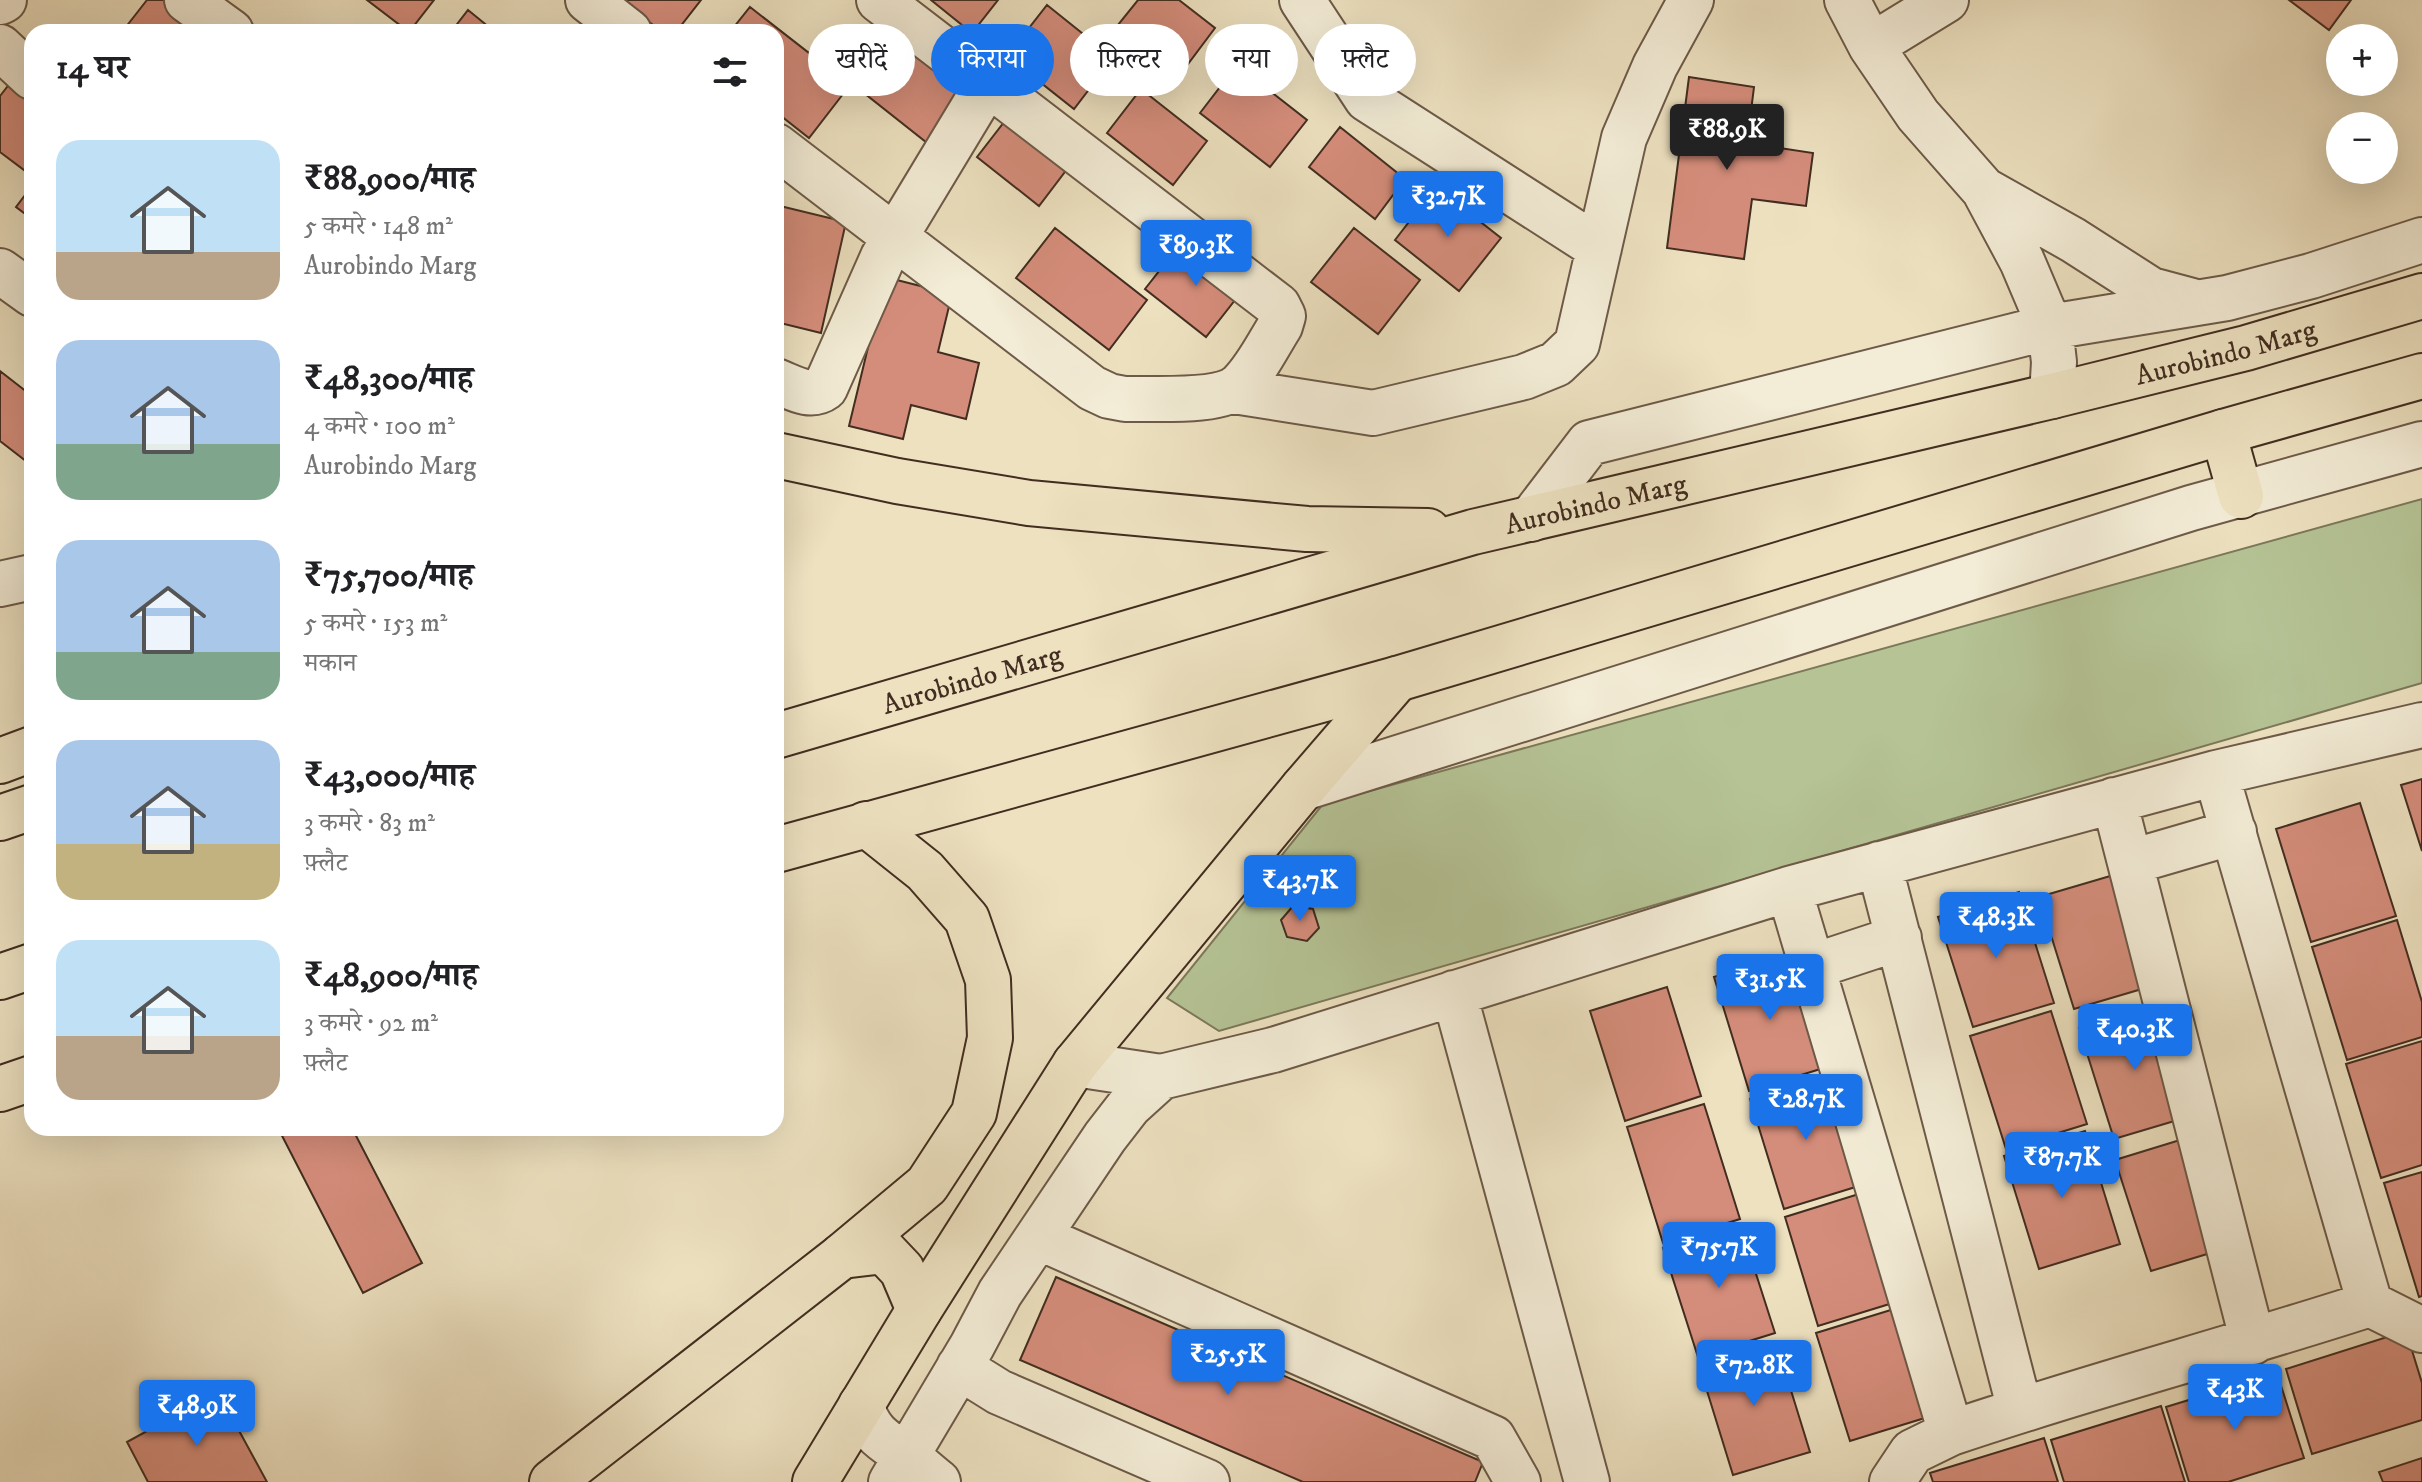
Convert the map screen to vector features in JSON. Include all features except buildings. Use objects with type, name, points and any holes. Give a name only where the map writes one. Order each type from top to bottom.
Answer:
[{"type":"main road","name":"Aurobindo Marg","points":[[784,734],[1473,532],[2246,348],[2422,296]]},
{"type":"main road","points":[[785,848],[1397,679],[2223,432],[2422,376]]},
{"type":"main road","points":[[2223,432],[2241,496]]},
{"type":"main road","points":[[784,457],[897,481],[1029,503],[1307,529],[1473,532]]},
{"type":"main road","points":[[815,1482],[919,1310],[1075,1064],[1397,679]]},
{"type":"main road","points":[[0,761],[24,752]]},
{"type":"main road","points":[[0,818],[24,810]]},
{"type":"main road","points":[[552,1482],[842,1256],[927,1185],[974,1113],[990,1038],[988,980],[967,919],[925,871],[866,824]]},
{"type":"main road","points":[[0,977],[24,969]]},
{"type":"main road","points":[[0,1089],[24,1081]]},
{"type":"main road","points":[[842,1256],[884,1251],[902,1270],[919,1310]]},
{"type":"street","points":[[187,0],[220,24]]},
{"type":"street","points":[[588,0],[619,24]]},
{"type":"street","points":[[879,0],[931,40]]},
{"type":"street","points":[[1302,0],[1367,99],[1599,248]]},
{"type":"street","points":[[1234,391],[1373,413],[1524,377],[1556,364],[1577,344],[1624,138],[1655,66],[1691,0]]},
{"type":"street","points":[[1847,0],[1871,46],[1918,115],[1984,190],[2022,261],[2050,327],[2054,362],[2052,396]]},
{"type":"street","points":[[1871,46],[1946,0]]},
{"type":"street","points":[[0,47],[24,70]]},
{"type":"street","points":[[784,384],[810,394],[819,393],[825,388],[883,257],[980,96]]},
{"type":"street","points":[[784,152],[1092,388],[1125,399],[1218,396],[1234,391],[1244,382],[1280,326],[1283,316],[1278,306],[1005,96]]},
{"type":"street","points":[[1984,190],[2073,240],[2151,290],[2189,301],[2227,298]]},
{"type":"street","points":[[1531,519],[1589,443],[2050,327],[2227,298],[2311,276],[2422,240]]},
{"type":"street","points":[[0,271],[24,288]]},
{"type":"street","points":[[2227,298],[2246,348]]},
{"type":"street","points":[[1303,788],[2191,508],[2422,444]]},
{"type":"street","points":[[0,584],[24,579]]},
{"type":"street","points":[[1075,1064],[1161,1077],[1273,1050],[1789,889],[2216,773],[2422,725]]},
{"type":"street","points":[[2216,773],[2370,1304]]},
{"type":"street","points":[[2114,800],[2253,1342]]},
{"type":"street","points":[[2131,862],[2234,832]]},
{"type":"street","points":[[1879,864],[2020,1410]]},
{"type":"street","points":[[1789,889],[1951,1433]]},
{"type":"street","points":[[1814,966],[1899,938]]},
{"type":"street","points":[[1454,993],[1587,1482]]},
{"type":"street","points":[[861,1405],[866,1420],[912,1473],[959,1367],[1000,1293],[1105,1137],[1129,1106],[1161,1077]]},
{"type":"street","points":[[1038,1237],[1493,1438],[1518,1482]]},
{"type":"street","points":[[1892,1482],[1912,1452],[1951,1433],[2370,1304],[2422,1330]]},
{"type":"street","points":[[959,1367],[999,1392],[1207,1482]]},
{"type":"green space","points":[[2422,499],[2422,683],[1219,1031],[1167,998],[1323,804]]}]
